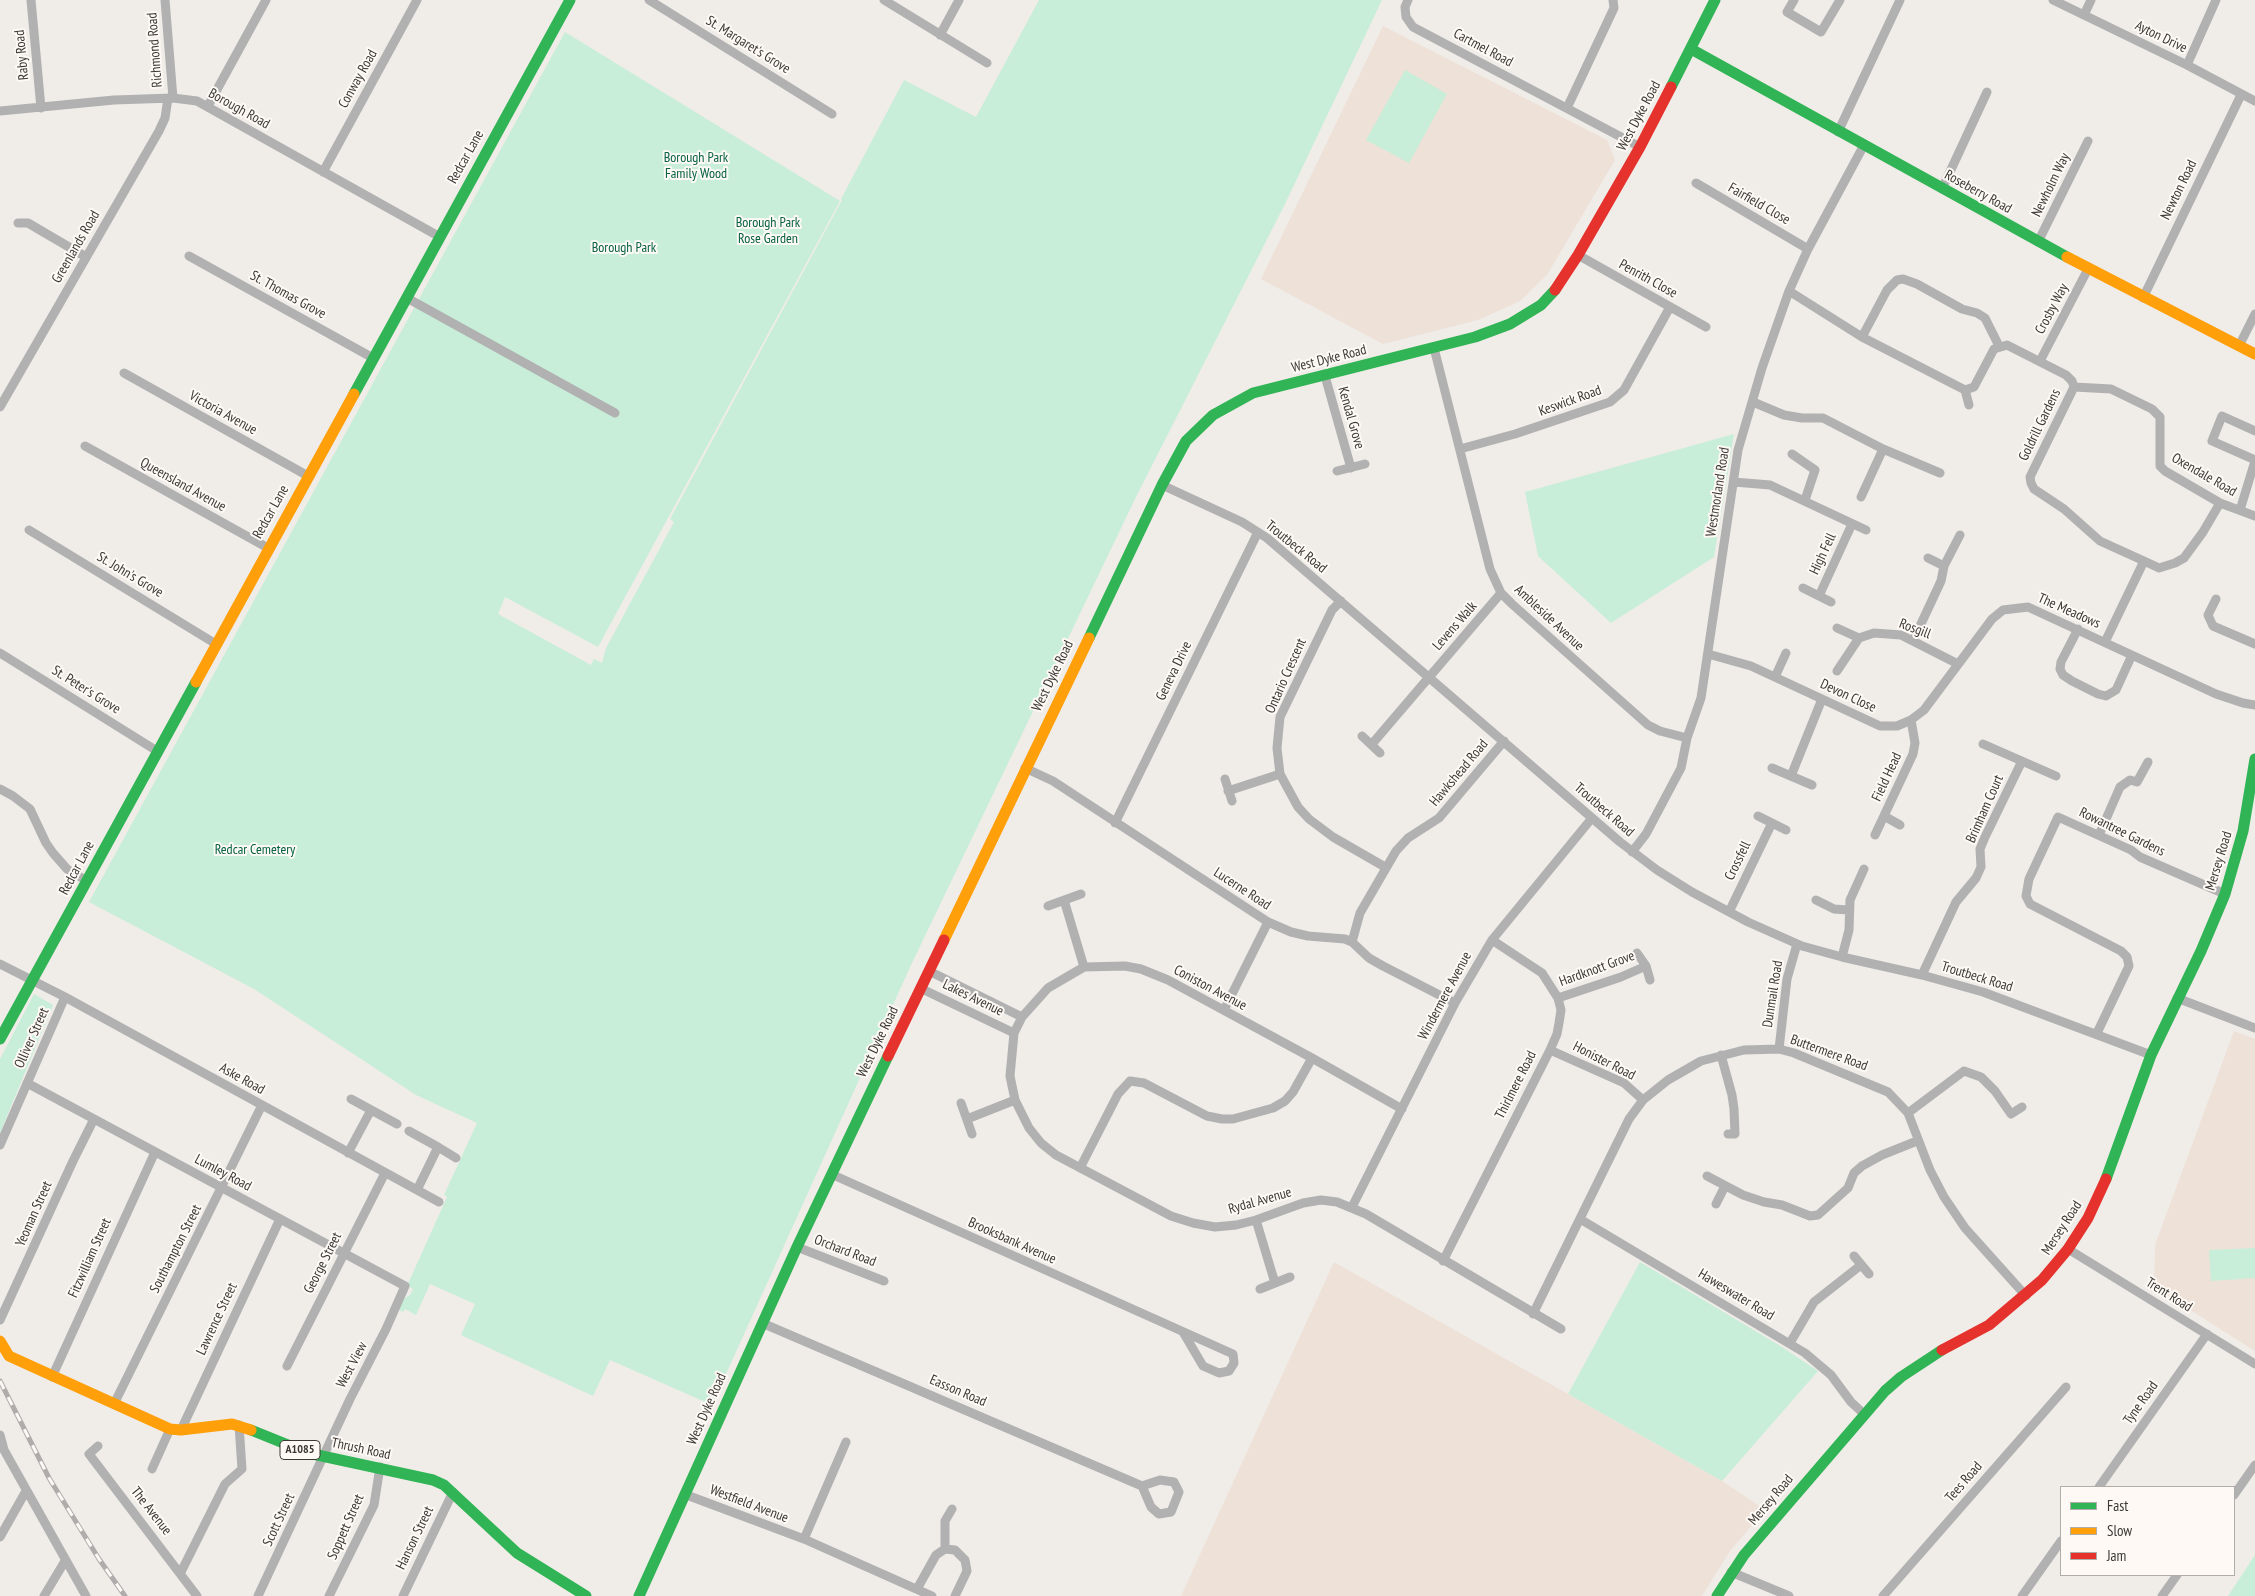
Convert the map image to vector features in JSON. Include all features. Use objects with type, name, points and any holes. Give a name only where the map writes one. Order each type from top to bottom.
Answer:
[{"type":"street","name":"Raby Road","points":[[31,0],[41,108]]},
{"type":"street","name":"Richmond Road","points":[[165,0],[170,98]]},
{"type":"street","points":[[208,106],[266,0]]},
{"type":"street","name":"Conway Road","points":[[323,172],[416,0]]},
{"type":"street","name":"Redcar Lane","points":[[0,1039],[570,0]]},
{"type":"street","name":"St. Margaret's Grove","points":[[649,0],[832,114]]},
{"type":"street","points":[[884,0],[987,64]]},
{"type":"street","points":[[940,35],[959,0]]},
{"type":"street","name":"Cartmel Road","points":[[1408,0],[1405,7],[1406,17],[1413,26],[1640,147]]},
{"type":"street","points":[[1567,108],[1614,8],[1613,0]]},
{"type":"street","name":"West Dyke Road","points":[[639,1596],[796,1247],[1025,768],[1162,485],[1186,441],[1213,416],[1253,393],[1434,348],[1510,324],[1541,305],[1560,284],[1640,147],[1715,0]]},
{"type":"street","points":[[1794,0],[1787,12],[1821,32],[1840,0]]},
{"type":"street","points":[[1838,132],[1900,0]]},
{"type":"street","name":"Ayton Drive","points":[[2053,0],[2187,65],[2255,101]]},
{"type":"street","points":[[2084,15],[2091,0]]},
{"type":"street","points":[[2187,65],[2216,0]]},
{"type":"street","name":"Roseberry Road","points":[[1691,49],[2038,242],[2143,298],[2255,354]]},
{"type":"street","points":[[1942,189],[1987,92]]},
{"type":"street","name":"Newton Road","points":[[2143,298],[2241,95]]},
{"type":"street","name":"Borough Road","points":[[0,111],[114,100],[170,98],[196,101],[440,237]]},
{"type":"street","name":"Greenlands Road","points":[[0,406],[159,131],[165,118],[170,98]]},
{"type":"street","name":"Newholm Way","points":[[2038,242],[2088,141]]},
{"type":"street","name":"Westmorland Road","points":[[1632,852],[1646,834],[1681,768],[1687,738],[1701,698],[1738,450],[1762,368],[1789,291],[1808,249],[1864,145]]},
{"type":"street","name":"Fairfield Close","points":[[1696,182],[1808,249]]},
{"type":"street","points":[[18,223],[28,223],[86,257]]},
{"type":"street","name":"Penrith Close","points":[[1578,255],[1706,327]]},
{"type":"street","name":"St. Thomas Grove","points":[[189,256],[373,358]]},
{"type":"street","name":"Crosby Way","points":[[2040,361],[2088,269]]},
{"type":"street","points":[[1862,337],[1887,290],[1897,280],[1903,279],[1917,284],[1962,309],[1977,313],[1985,318],[1999,346],[1990,354],[1974,387],[1964,390]]},
{"type":"street","points":[[1789,291],[1862,337],[1964,390],[1969,404]]},
{"type":"street","points":[[407,298],[615,413]]},
{"type":"street","name":"Keswick Road","points":[[1460,449],[1534,428],[1610,402],[1624,390],[1670,307]]},
{"type":"street","points":[[2239,346],[2255,314]]},
{"type":"street","name":"Goldrill Gardens","points":[[1999,346],[2007,346],[2066,375],[2072,381],[2074,388],[2030,477],[2034,489],[2064,509],[2095,538],[2144,562]]},
{"type":"street","name":"Ambleside Avenue","points":[[1434,348],[1490,569],[1501,593],[1648,725],[1660,731],[1687,738]]},
{"type":"street","name":"Victoria Avenue","points":[[124,374],[308,476]]},
{"type":"street","name":"Kendal Grove","points":[[1325,376],[1350,468]]},
{"type":"street","name":"Oxendale Road","points":[[2074,388],[2111,389],[2158,413],[2160,417],[2160,466],[2165,471],[2220,503],[2255,516]]},
{"type":"street","points":[[1753,402],[1784,415],[1802,418],[1823,418],[1883,448],[1940,473]]},
{"type":"street","points":[[2240,510],[2255,460],[2212,440],[2222,416],[2255,431]]},
{"type":"street","name":"Queensland Avenue","points":[[84,446],[268,548]]},
{"type":"street","points":[[1861,497],[1883,448]]},
{"type":"street","points":[[1792,454],[1815,470],[1805,500]]},
{"type":"street","name":"Kendal Grove","points":[[1337,471],[1366,464]]},
{"type":"street","points":[[1734,482],[1770,485],[1866,530]]},
{"type":"street","name":"Troutbeck Road","points":[[1162,485],[1242,522],[1258,532],[1632,852],[1656,870],[1729,912],[1797,944],[1842,957],[1922,974],[1983,992],[2097,1033],[2151,1055]]},
{"type":"street","points":[[2105,642],[2144,562],[2159,568],[2184,558],[2203,532],[2220,503]]},
{"type":"street","name":"High Fell","points":[[1819,596],[1852,524]]},
{"type":"street","name":"St. John's Grove","points":[[29,530],[216,644]]},
{"type":"street","name":"Geneva Drive","points":[[1115,822],[1258,532]]},
{"type":"street","points":[[1914,641],[1941,581],[1944,566],[1960,535]]},
{"type":"street","points":[[1928,558],[1944,566]]},
{"type":"street","name":"High Fell","points":[[1803,588],[1831,602]]},
{"type":"street","name":"Levens Walk","points":[[1372,744],[1501,593]]},
{"type":"street","points":[[2216,599],[2208,616],[2213,626],[2255,644]]},
{"type":"street","name":"Ontario Crescent","points":[[1341,602],[1332,610],[1280,718],[1277,748],[1280,774],[1298,808],[1309,819],[1332,837],[1386,867]]},
{"type":"street","name":"The Meadows","points":[[1911,720],[1924,710],[1992,619],[2003,610],[2028,607],[2216,694],[2255,705]]},
{"type":"street","points":[[1837,628],[1859,638],[1837,671]]},
{"type":"street","points":[[2078,629],[2061,662],[2060,669],[2063,675],[2072,681],[2098,694],[2106,696],[2116,690],[2132,655]]},
{"type":"street","name":"Rosgill","points":[[1859,638],[1874,632],[1887,633],[1914,641],[1958,664]]},
{"type":"street","name":"St. Peter's Grove","points":[[0,653],[157,751]]},
{"type":"street","points":[[1775,677],[1786,653]]},
{"type":"street","name":"Devon Close","points":[[1708,654],[1743,664],[1775,677],[1880,726],[1897,726],[1911,720]]},
{"type":"street","points":[[1791,776],[1822,699]]},
{"type":"street","name":"Field Head","points":[[1875,835],[1914,754],[1915,743],[1911,720]]},
{"type":"street","points":[[1362,736],[1380,753]]},
{"type":"street","name":"Hawkshead Road","points":[[1352,942],[1360,913],[1386,867],[1408,838],[1432,823],[1449,808],[1504,741]]},
{"type":"street","points":[[1982,744],[2056,776]]},
{"type":"street","name":"Mersey Road","points":[[1717,1596],[1731,1572],[1777,1514],[1864,1414],[1901,1377],[1932,1355],[1989,1325],[2026,1296],[2068,1249],[2088,1218],[2102,1190],[2151,1055],[2201,951],[2225,894],[2243,831],[2255,759]]},
{"type":"street","name":"Brimham Court","points":[[1922,974],[1956,902],[1976,878],[1981,867],[1980,848],[1984,837],[2022,761]]},
{"type":"street","points":[[2099,835],[2120,787],[2130,780],[2138,782],[2148,762]]},
{"type":"street","name":"Lucerne Road","points":[[1025,768],[1053,782],[1268,922],[1291,932],[1308,936],[1345,939],[1352,942]]},
{"type":"street","points":[[1772,768],[1812,785]]},
{"type":"street","points":[[1228,791],[1280,774]]},
{"type":"street","points":[[1225,779],[1232,801]]},
{"type":"street","points":[[0,790],[13,796],[30,809],[46,843],[53,853],[67,869],[87,881]]},
{"type":"street","points":[[1758,816],[1786,830]]},
{"type":"street","name":"Field Head","points":[[1884,816],[1900,825]]},
{"type":"street","name":"Rowantree Gardens","points":[[2097,1033],[2129,966],[2127,957],[2121,951],[2030,904],[2026,896],[2029,880],[2058,817],[2131,850],[2140,857],[2225,894]]},
{"type":"street","name":"Windermere Avenue","points":[[1352,1207],[1455,1003],[1492,940],[1592,818]]},
{"type":"street","name":"Crossfell","points":[[1729,912],[1772,823]]},
{"type":"street","points":[[1842,957],[1848,930],[1850,900],[1864,869]]},
{"type":"street","points":[[1048,906],[1081,894]]},
{"type":"street","points":[[1064,900],[1084,967]]},
{"type":"street","points":[[1816,900],[1834,908],[1848,910]]},
{"type":"street","points":[[1224,1010],[1268,922]]},
{"type":"street","points":[[1492,940],[1542,973],[1558,998]]},
{"type":"street","points":[[1352,942],[1369,958],[1455,1003]]},
{"type":"street","name":"Dunmail Road","points":[[1779,1049],[1787,979],[1797,944]]},
{"type":"street","name":"Hardknott Grove","points":[[1637,953],[1646,966],[1650,980]]},
{"type":"street","name":"Aske Road","points":[[0,964],[65,997],[439,1202]]},
{"type":"street","name":"Coniston Avenue","points":[[1014,1033],[1022,1017],[1048,988],[1084,967],[1125,966],[1141,969],[1168,980],[1224,1010],[1402,1109]]},
{"type":"street","name":"Hardknott Grove","points":[[1558,998],[1621,977],[1646,966]]},
{"type":"street","name":"Lakes Avenue","points":[[928,970],[1022,1017]]},
{"type":"street","name":"Lakes Avenue","points":[[920,988],[1014,1033]]},
{"type":"street","name":"Olliver Street","points":[[0,1145],[65,997]]},
{"type":"street","name":"Thirlmere Road","points":[[1444,1261],[1550,1050],[1559,1023],[1561,1010],[1558,998]]},
{"type":"street","points":[[2177,998],[2255,1028]]},
{"type":"street","name":"Rydal Avenue","points":[[1014,1033],[1010,1076],[1015,1100],[1029,1128],[1041,1143],[1056,1155],[1080,1168],[1171,1216],[1215,1227],[1256,1220],[1303,1203],[1321,1200],[1338,1202],[1352,1207],[1561,1329]]},
{"type":"street","name":"Buttermere Road","points":[[1533,1314],[1629,1119],[1643,1100],[1684,1070],[1720,1055],[1744,1050],[1779,1049],[1794,1053],[1881,1088],[1894,1097],[1908,1113],[1917,1141],[1944,1197],[1965,1228],[2026,1296]]},
{"type":"street","name":"Honister Road","points":[[1550,1050],[1624,1083],[1643,1100]]},
{"type":"street","points":[[1720,1055],[1732,1095],[1734,1109],[1735,1134],[1728,1134]]},
{"type":"street","points":[[1080,1168],[1118,1094],[1130,1082],[1144,1083],[1207,1116],[1233,1119],[1273,1108],[1285,1100],[1293,1092],[1312,1058]]},
{"type":"street","points":[[1908,1113],[1964,1070],[1981,1077],[2011,1114],[2022,1107]]},
{"type":"street","name":"Lumley Road","points":[[27,1083],[405,1286]]},
{"type":"street","points":[[351,1099],[397,1124]]},
{"type":"street","points":[[966,1119],[1015,1100]]},
{"type":"street","points":[[961,1103],[972,1134]]},
{"type":"street","name":"Southampton Street","points":[[114,1404],[262,1105]]},
{"type":"street","points":[[348,1153],[371,1110]]},
{"type":"street","name":"Yeoman Street","points":[[0,1320],[72,1161],[94,1119]]},
{"type":"street","points":[[409,1130],[456,1158]]},
{"type":"street","points":[[1707,1176],[1743,1195],[1764,1202],[1782,1205],[1810,1216],[1818,1216],[1848,1188],[1854,1173],[1862,1166],[1882,1155],[1917,1141]]},
{"type":"street","points":[[417,1190],[438,1147]]},
{"type":"street","name":"Fitzwilliam Street","points":[[52,1376],[155,1152]]},
{"type":"street","name":"George Street","points":[[287,1366],[385,1173]]},
{"type":"street","name":"Brooksbank Avenue","points":[[831,1174],[1233,1354],[1234,1363],[1229,1371],[1219,1374],[1203,1366],[1182,1332]]},
{"type":"street","points":[[1716,1204],[1725,1186]]},
{"type":"street","name":"Lawrence Street","points":[[152,1469],[175,1430],[280,1219]]},
{"type":"street","name":"Haweswater Road","points":[[1580,1219],[1790,1343],[1831,1375],[1851,1402],[1864,1414]]},
{"type":"street","points":[[1256,1220],[1275,1283]]},
{"type":"street","name":"Orchard Road","points":[[796,1247],[884,1281]]},
{"type":"street","name":"Trent Road","points":[[2068,1249],[2255,1364]]},
{"type":"street","points":[[1854,1256],[1869,1274]]},
{"type":"street","points":[[1790,1343],[1814,1302],[1861,1265]]},
{"type":"street","points":[[1260,1289],[1290,1277]]},
{"type":"street","name":"West View","points":[[324,1456],[405,1286]]},
{"type":"street","name":"Easson Road","points":[[762,1322],[1142,1486]]},
{"type":"street","name":"Tyne Road","points":[[2100,1486],[2206,1334]]},
{"type":"street","points":[[0,1341],[9,1356],[175,1430]]},
{"type":"street","name":"Tees Road","points":[[1883,1596],[2066,1387]]},
{"type":"street","name":"Thrush Road","points":[[175,1430],[232,1424],[239,1425],[285,1444],[324,1456],[433,1480],[453,1492],[517,1553],[586,1596]]},
{"type":"street","points":[[180,1572],[225,1484],[242,1469],[239,1425]]},
{"type":"street","points":[[0,1435],[4,1450],[86,1596]]},
{"type":"street","points":[[804,1539],[845,1444]]},
{"type":"street","name":"The Avenue","points":[[98,1446],[89,1454],[198,1596]]},
{"type":"street","name":"Scott Street","points":[[258,1596],[324,1456]]},
{"type":"street","points":[[2235,1494],[2255,1465]]},
{"type":"street","name":"Soppett Street","points":[[329,1596],[374,1505],[380,1467]]},
{"type":"street","points":[[1160,1480],[1174,1482],[1179,1492],[1171,1512],[1159,1514],[1151,1507],[1142,1486],[1160,1480]]},
{"type":"street","points":[[0,1537],[26,1490]]},
{"type":"street","name":"Hanson Street","points":[[403,1596],[453,1492]]},
{"type":"street","name":"Westfield Avenue","points":[[684,1494],[804,1539],[932,1596]]},
{"type":"street","points":[[945,1549],[945,1521],[952,1509]]},
{"type":"street","points":[[2022,1596],[2060,1542]]},
{"type":"street","points":[[917,1589],[936,1555],[945,1549],[955,1550],[965,1560],[967,1571],[955,1596]]},
{"type":"street","points":[[44,1596],[65,1561]]},
{"type":"street","points":[[1731,1572],[1789,1596]]},
{"type":"street","points":[[2162,1596],[2176,1576]]},
{"type":"shaded area","points":[[1383,26],[1607,140],[1615,160],[1547,275],[1520,301],[1478,320],[1383,344],[1261,279]]},
{"type":"shaded area","points":[[2234,1031],[2255,1039],[2255,1351],[2154,1287],[2155,1245]]},
{"type":"shaded area","points":[[1334,1262],[1722,1481],[1765,1510],[1730,1551],[1702,1596],[1181,1596]]},
{"type":"green space","points":[[1039,0],[1382,0],[1285,204],[1136,497],[911,965],[712,1405],[610,1360],[593,1396],[461,1335],[475,1304],[430,1284],[416,1315],[405,1309],[403,1312],[397,1309],[402,1300],[410,1295],[413,1289],[407,1286],[447,1197],[444,1195],[477,1123],[416,1095],[254,989],[89,902],[565,32],[840,201],[598,647],[505,597],[498,614],[591,665],[594,659],[602,663],[606,648],[674,522],[670,519],[842,200],[904,80],[976,117]]},
{"type":"green space","points":[[1405,70],[1447,94],[1409,163],[1366,140]]},
{"type":"green space","points":[[1734,434],[1714,557],[1611,623],[1538,556],[1525,492]]},
{"type":"green space","points":[[34,994],[53,1005],[0,1133],[0,1059]]},
{"type":"green space","points":[[2255,1248],[2255,1278],[2211,1281],[2209,1250]]},
{"type":"green space","points":[[1640,1262],[1782,1347],[1818,1371],[1722,1481],[1568,1394]]},
{"type":"green space","points":[[2255,1555],[2255,1596],[2228,1596]]},
{"type":"railway","points":[[0,1381],[49,1478],[99,1559],[125,1596]]},
{"type":"traffic: fast","points":[[354,394],[570,0]]},
{"type":"traffic: fast","points":[[1671,87],[1715,0]]},
{"type":"traffic: fast","points":[[1691,49],[2067,257]]},
{"type":"traffic: fast","points":[[1089,638],[1162,485],[1186,441],[1213,415],[1253,393],[1475,337],[1510,324],[1541,305],[1555,290]]},
{"type":"traffic: fast","points":[[0,1039],[196,682]]},
{"type":"traffic: fast","points":[[2106,1179],[2151,1055],[2201,951],[2225,894],[2243,831],[2255,759]]},
{"type":"traffic: fast","points":[[639,1596],[797,1247],[888,1056]]},
{"type":"traffic: fast","points":[[1717,1596],[1744,1555],[1885,1391],[1901,1377],[1942,1350]]},
{"type":"traffic: fast","points":[[251,1430],[308,1453],[433,1480],[444,1485],[517,1553],[586,1596]]},
{"type":"traffic: slow","points":[[2067,257],[2255,354]]},
{"type":"traffic: slow","points":[[196,682],[354,394]]},
{"type":"traffic: slow","points":[[944,940],[1089,638]]},
{"type":"traffic: slow","points":[[0,1341],[9,1356],[170,1429],[181,1430],[232,1424],[251,1430]]},
{"type":"traffic: jam","points":[[1555,290],[1578,255],[1640,147],[1671,87]]},
{"type":"traffic: jam","points":[[888,1056],[944,940]]},
{"type":"traffic: jam","points":[[1942,1350],[1989,1325],[2042,1280],[2068,1249],[2088,1218],[2106,1179]]},
{"type":"park label","name":"Borough Park Family Wood","points":[[696,166]]},
{"type":"park label","name":"Borough Park Rose Garden","points":[[768,232]]},
{"type":"park label","name":"Borough Park","points":[[624,248]]},
{"type":"park label","name":"Redcar Cemetery","points":[[255,850]]}]
